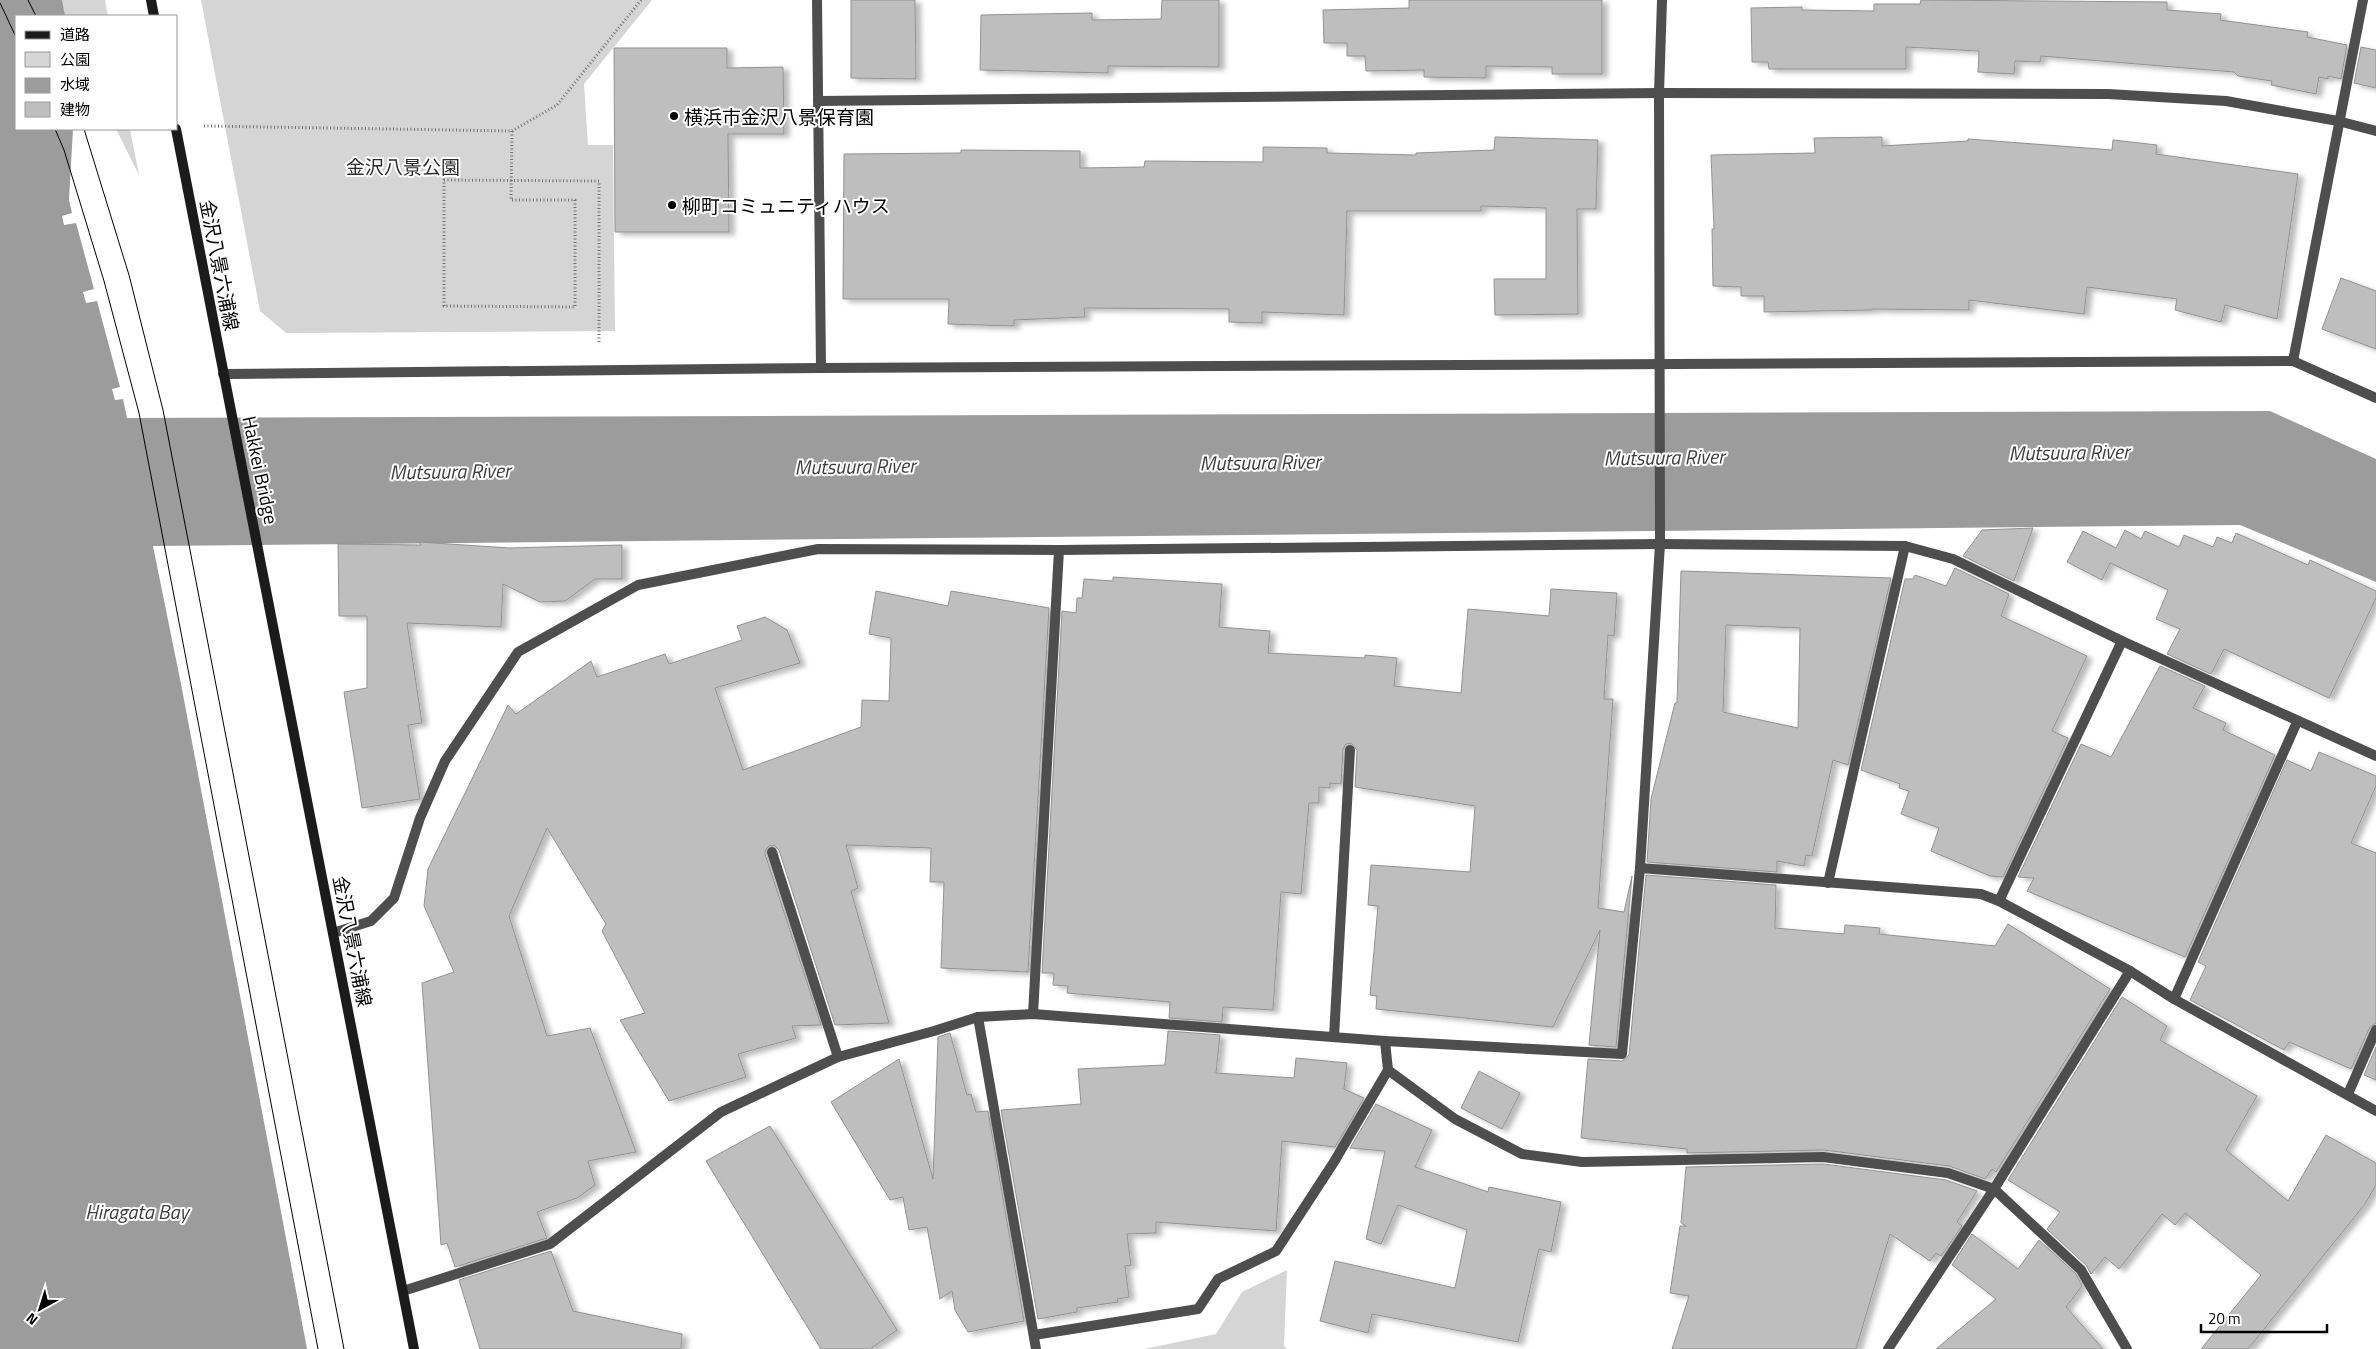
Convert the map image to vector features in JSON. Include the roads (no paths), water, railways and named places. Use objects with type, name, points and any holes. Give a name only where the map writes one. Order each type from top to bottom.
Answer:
[{"type":"street","points":[[151,0],[154,15]]},
{"type":"street","points":[[817,0],[821,368]]},
{"type":"street","points":[[403,1291],[550,1244],[721,1112],[838,1056],[934,1031],[978,1017],[1033,1014],[1385,1041],[1622,1054],[1640,868],[1660,544],[1658,363],[1659,94],[1662,0]]},
{"type":"street","points":[[2293,361],[2338,121],[2363,0]]},
{"type":"street","points":[[818,101],[1659,94],[2108,94],[2226,101],[2338,121],[2376,130]]},
{"type":"street","name":"金沢八景六浦線","points":[[176,130],[230,407]]},
{"type":"street","points":[[223,374],[821,368],[2293,361],[2376,398]]},
{"type":"street","name":"Hakkei Bridge","points":[[230,407],[257,539]]},
{"type":"street","name":"金沢八景六浦線","points":[[257,539],[414,1349]]},
{"type":"street","points":[[333,933],[371,921],[394,898],[420,818],[445,761],[518,652],[638,585],[818,549],[1059,550],[1660,544],[1905,546],[1953,559],[2122,641],[2297,722],[2376,756]]},
{"type":"street","points":[[1828,883],[1905,546]]},
{"type":"street","points":[[1033,1014],[1059,550]]},
{"type":"street","points":[[1999,901],[2122,641]]},
{"type":"street","points":[[2174,999],[2297,722]]},
{"type":"street","points":[[1334,1037],[1350,750]]},
{"type":"street","points":[[772,852],[838,1056]]},
{"type":"street","points":[[1640,868],[1981,894],[1999,901],[2130,971],[2174,999],[2376,1111]]},
{"type":"street","points":[[1888,1349],[1994,1190],[2130,971]]},
{"type":"street","points":[[978,1017],[1036,1349]]},
{"type":"street","points":[[2348,1094],[2376,1030]]},
{"type":"street","points":[[1034,1336],[1198,1309],[1218,1279],[1276,1251],[1334,1162],[1388,1070],[1385,1041]]},
{"type":"street","points":[[1388,1070],[1455,1119],[1522,1154],[1582,1162],[1822,1157],[1948,1173],[1994,1190],[2081,1270],[2127,1349]]},
{"type":"water","points":[[0,0],[62,0],[65,15],[15,15],[15,130],[73,130],[69,200],[72,213],[62,216],[64,225],[76,223],[94,289],[83,292],[86,303],[97,301],[120,387],[112,389],[115,400],[123,399],[127,418],[2270,411],[2376,459],[2376,582],[2240,525],[153,546],[181,684],[307,1349],[0,1349]]},
{"type":"tram line","points":[[28,0],[36,15]]},
{"type":"tram line","points":[[0,3],[15,35]]},
{"type":"tram line","points":[[55,130],[64,150],[104,281],[139,413],[318,1349]]},
{"type":"tram line","points":[[84,130],[129,275],[163,410],[344,1349]]},
{"type":"place","name":"横浜市金沢八景保育園","points":[[674,116]]},
{"type":"place","name":"柳町コミュニティハウス","points":[[672,205]]},
{"type":"park label","name":"金沢八景公園","points":[[403,166]]},
{"type":"water label","name":"Mutsuura River","points":[[2069,452]]},
{"type":"water label","name":"Mutsuura River","points":[[1664,457]]},
{"type":"water label","name":"Mutsuura River","points":[[1260,462]]},
{"type":"water label","name":"Mutsuura River","points":[[855,466]]},
{"type":"water label","name":"Mutsuura River","points":[[450,471]]},
{"type":"water label","name":"Hiragata Bay","points":[[137,1211]]}]
